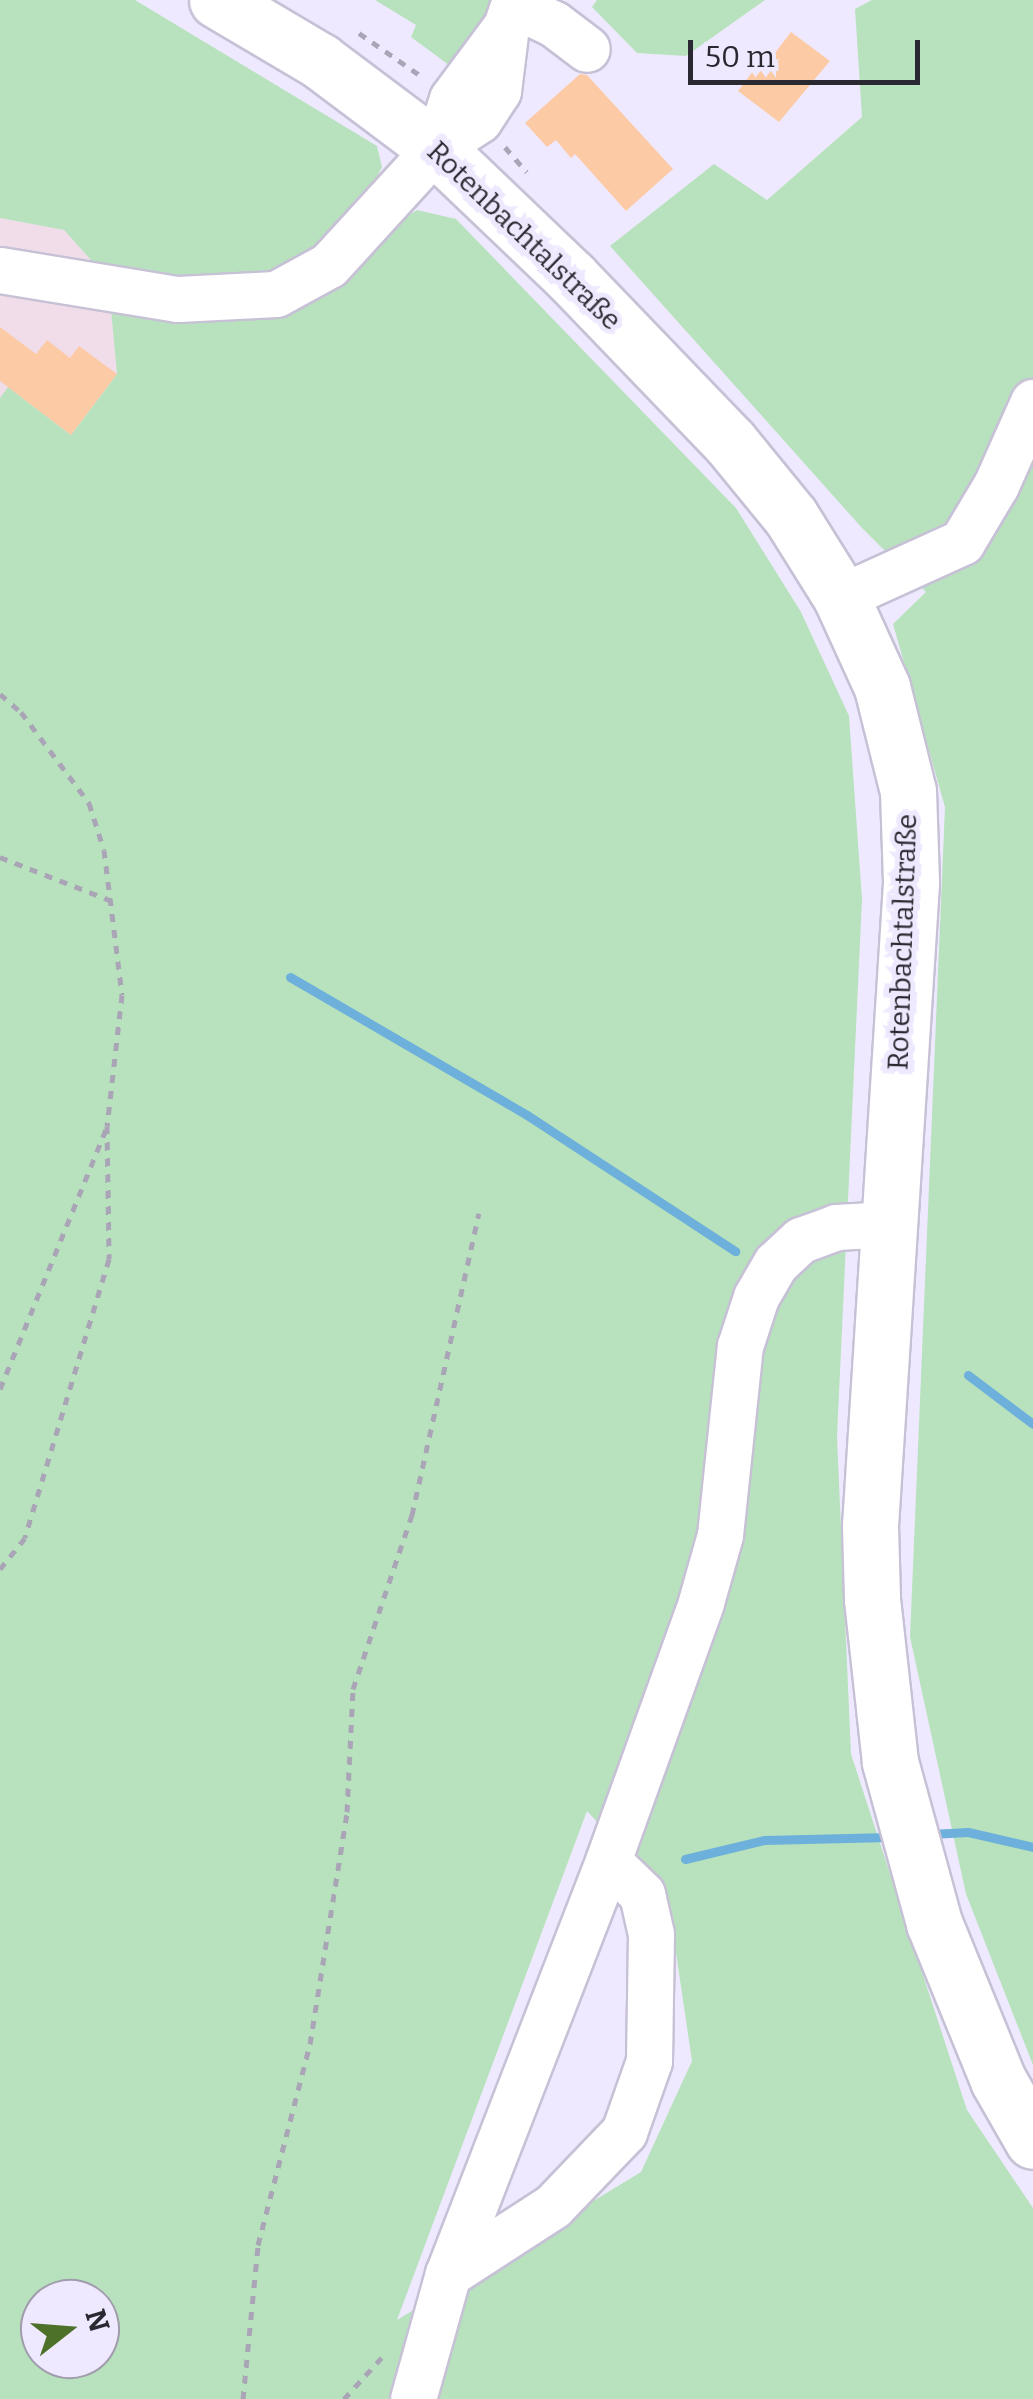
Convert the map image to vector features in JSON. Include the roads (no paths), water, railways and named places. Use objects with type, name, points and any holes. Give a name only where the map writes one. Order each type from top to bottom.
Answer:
[{"type":"main road","name":"Rotenbachtalstraße","points":[[217,0],[320,60],[444,123],[571,277],[729,441],[791,517],[841,596],[882,687],[908,791],[910,883],[870,1526],[872,1599],[890,1762],[934,1923],[998,2080],[1033,2142]]},
{"type":"street","points":[[0,270],[178,299],[276,294],[329,265],[444,123],[478,120],[498,91],[512,10],[574,24]]},
{"type":"street","points":[[841,596],[962,542],[996,485],[1033,402]]},
{"type":"street","points":[[413,2399],[448,2274],[608,1861],[701,1602],[720,1536],[740,1346],[756,1297],[776,1263],[800,1240],[836,1228],[890,1224]]},
{"type":"street","points":[[448,2274],[552,2206],[624,2132],[649,2061],[651,1934],[642,1894],[608,1861]]},
{"type":"waterway","points":[[290,977],[527,1115],[735,1251]]},
{"type":"waterway","points":[[968,1375],[1033,1424]]},
{"type":"waterway","points":[[931,1834],[968,1832],[1033,1847]]},
{"type":"waterway","points":[[685,1859],[764,1840],[890,1837]]}]
